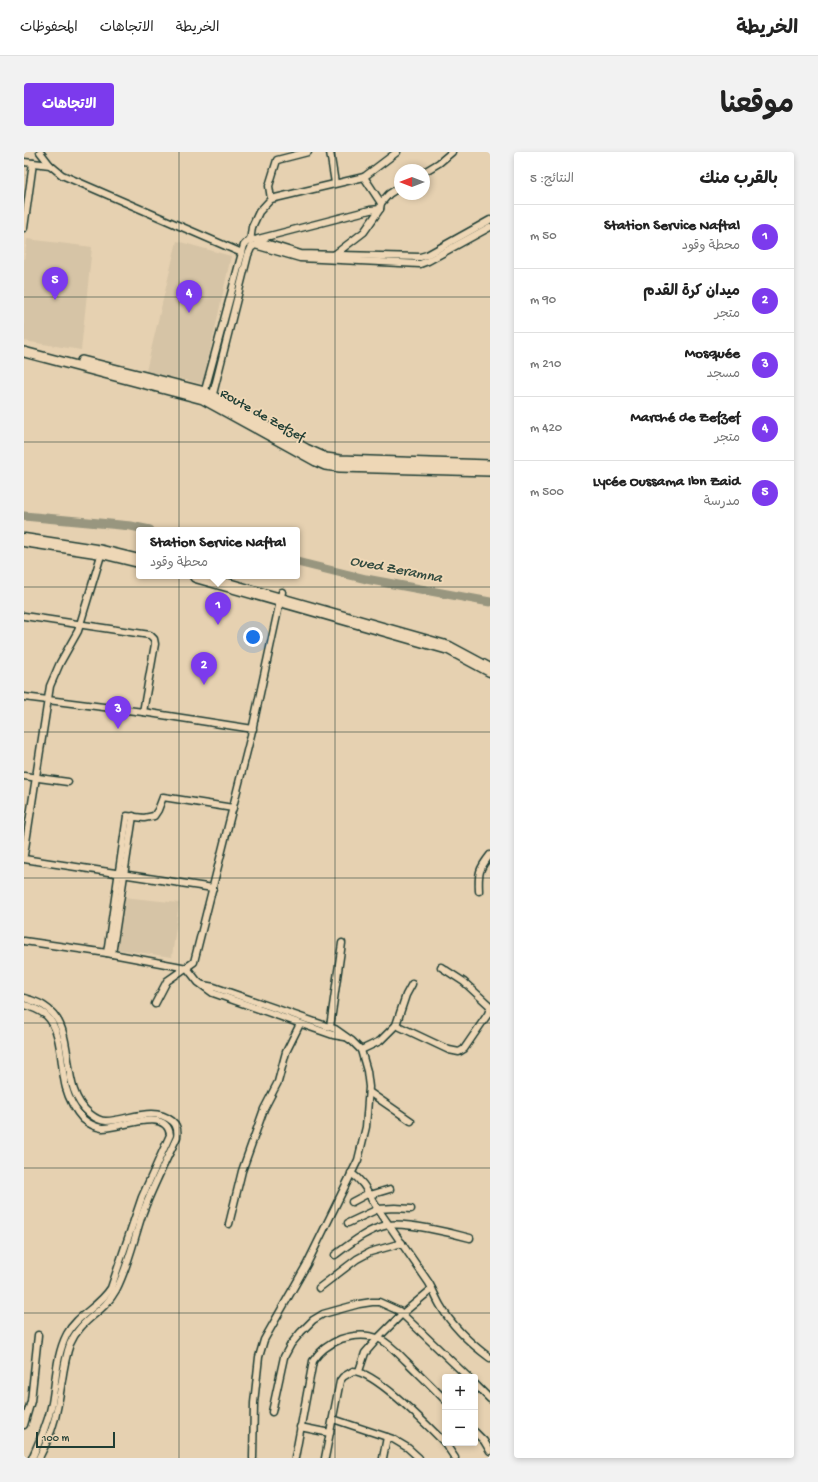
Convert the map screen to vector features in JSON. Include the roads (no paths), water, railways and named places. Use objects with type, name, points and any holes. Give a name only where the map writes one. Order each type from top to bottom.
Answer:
[{"type":"highway","points":[[24,533],[91,542],[136,553]]},
{"type":"highway","points":[[24,540],[102,552],[136,560]]},
{"type":"highway","points":[[209,579],[282,596],[449,640],[464,645],[490,661]]},
{"type":"highway","points":[[233,579],[282,596],[449,648],[490,670]]},
{"type":"main road","name":"Route de Zefzef","points":[[24,346],[207,397],[326,458],[340,460],[490,464]]},
{"type":"main road","name":"Route de Zefzef","points":[[24,352],[207,397],[303,455],[325,465],[340,467],[490,471]]},
{"type":"street","points":[[40,152],[50,165],[62,175],[242,252]]},
{"type":"street","points":[[271,198],[269,186],[277,160],[282,152]]},
{"type":"street","points":[[277,160],[308,152]]},
{"type":"street","points":[[330,152],[335,183]]},
{"type":"street","points":[[207,397],[253,239],[252,227],[259,212],[271,198],[364,177],[397,152]]},
{"type":"street","points":[[430,168],[452,152]]},
{"type":"street","points":[[24,162],[50,165]]},
{"type":"street","points":[[24,228],[33,163]]},
{"type":"street","points":[[364,177],[381,206]]},
{"type":"street","points":[[334,255],[364,232],[389,194],[394,191]]},
{"type":"street","points":[[207,397],[244,245],[253,239],[381,206]]},
{"type":"street","points":[[253,239],[301,254],[420,257],[427,255],[490,220]]},
{"type":"street","points":[[248,254],[251,248],[255,245],[300,258],[420,264],[490,227]]},
{"type":"street","points":[[24,855],[50,686],[56,671],[72,643],[80,625],[102,552]]},
{"type":"street","points":[[155,1004],[167,981],[194,962],[253,729],[282,596]]},
{"type":"street","points":[[24,616],[148,634],[152,636],[155,644],[143,712]]},
{"type":"street","points":[[24,697],[143,712],[253,729]]},
{"type":"street","points":[[24,776],[68,782]]},
{"type":"street","points":[[109,953],[130,816],[144,818],[154,816],[163,797],[233,808]]},
{"type":"street","points":[[479,891],[478,874],[490,855]]},
{"type":"street","points":[[24,859],[213,888]]},
{"type":"street","points":[[24,941],[109,953],[187,968],[198,982],[213,993],[333,1035],[346,1037]]},
{"type":"street","points":[[330,1027],[342,943]]},
{"type":"street","points":[[396,1025],[449,1050],[459,1052],[464,1049],[488,1014],[490,1007],[464,982],[441,967]]},
{"type":"street","points":[[361,1050],[380,1041],[396,1025],[406,995],[412,984]]},
{"type":"street","points":[[203,985],[214,987],[330,1027],[352,1041],[361,1050],[367,1071],[369,1107],[365,1133],[358,1160],[307,1264],[264,1340],[259,1357],[254,1404],[253,1458]]},
{"type":"street","points":[[24,998],[44,1005],[58,1020],[63,1034],[73,1090],[78,1101],[90,1114],[95,1118],[106,1121],[146,1114],[160,1119],[168,1128],[170,1133],[170,1138],[142,1197],[111,1288],[102,1300],[76,1321],[64,1340],[59,1355],[50,1412],[32,1458]]},
{"type":"street","points":[[24,1005],[40,1011],[53,1024],[57,1034],[68,1094],[74,1107],[86,1122],[102,1128],[141,1121],[170,1119],[177,1128],[176,1137],[148,1202],[117,1288],[102,1309],[84,1322],[70,1344],[66,1357],[54,1425],[39,1458]]},
{"type":"street","points":[[229,1224],[242,1171],[262,1116],[278,1082],[286,1052],[300,1024]]},
{"type":"street","points":[[369,1092],[411,1121]]},
{"type":"street","points":[[351,1173],[364,1184],[378,1209],[455,1325],[475,1346],[490,1358]]},
{"type":"street","points":[[352,1202],[369,1194],[390,1189]]},
{"type":"street","points":[[348,1223],[378,1209],[412,1209]]},
{"type":"street","points":[[335,1255],[360,1237],[389,1225],[409,1226],[470,1238]]},
{"type":"street","points":[[319,1288],[370,1252],[402,1243]]},
{"type":"street","points":[[359,1371],[365,1353],[378,1338],[402,1314],[432,1289]]},
{"type":"street","points":[[272,1412],[284,1357],[291,1344],[301,1332],[313,1320],[323,1314],[372,1302],[387,1305],[402,1314],[465,1374]]},
{"type":"street","points":[[24,1425],[31,1401],[38,1335]]},
{"type":"street","points":[[295,1458],[313,1361],[317,1354],[333,1342],[349,1336],[364,1336],[378,1338],[386,1342],[442,1397]]},
{"type":"street","points":[[325,1458],[340,1381],[348,1373],[353,1371],[359,1371],[381,1384],[442,1440]]},
{"type":"street","points":[[478,1387],[490,1399]]},
{"type":"street","points":[[333,1420],[393,1439],[408,1448],[419,1458]]},
{"type":"street","points":[[300,1427],[330,1434]]},
{"type":"street","points":[[478,1435],[490,1451]]},
{"type":"street","points":[[383,1458],[388,1437]]},
{"type":"street","points":[[447,1446],[455,1458]]},
{"type":"waterway","name":"Oued Zeramna","points":[[24,516],[136,527]]},
{"type":"waterway","name":"Oued Zeramna","points":[[300,563],[366,579],[490,602]]},
{"type":"place","name":"Lycée Oussama Ibn Zaid","points":[[55,300]]},
{"type":"place","name":"Marché de Zefzef","points":[[189,313]]},
{"type":"place","name":"Station Service Naftal","points":[[218,625]]},
{"type":"place","name":"ميدان كرة القدم","points":[[204,685]]},
{"type":"place","name":"Mosquée","points":[[118,729]]}]
